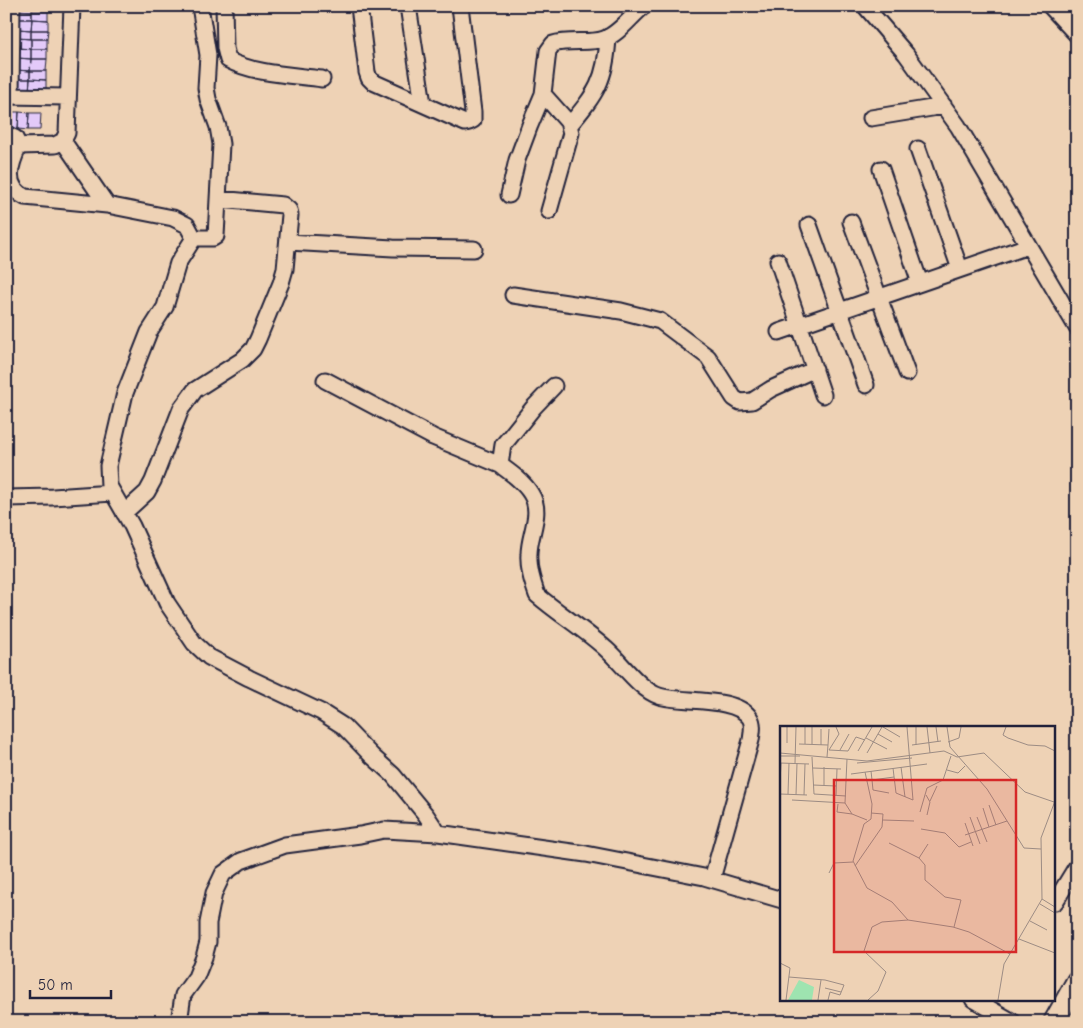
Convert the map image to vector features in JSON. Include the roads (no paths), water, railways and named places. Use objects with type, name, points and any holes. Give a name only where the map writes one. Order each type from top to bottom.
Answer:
[{"type":"main road","points":[[1054,1022],[1077,981]]},
{"type":"street","points":[[12,6],[9,38],[8,96],[68,97]]},
{"type":"street","points":[[19,146],[55,145],[63,141],[67,133],[72,6]]},
{"type":"street","points":[[194,238],[213,238],[216,236],[221,144],[218,127],[206,88],[208,55],[200,6]]},
{"type":"street","points":[[224,6],[225,48],[228,60],[250,68],[322,79]]},
{"type":"street","points":[[358,6],[369,78],[372,82],[465,123],[472,120],[474,112],[460,6]]},
{"type":"street","points":[[408,6],[423,104]]},
{"type":"street","points":[[509,195],[517,160],[544,94],[548,51],[552,44],[603,40],[644,6]]},
{"type":"street","points":[[865,6],[906,54],[958,126],[1077,328]]},
{"type":"street","points":[[1050,6],[1077,35]]},
{"type":"street","points":[[1066,6],[1077,18]]},
{"type":"street","points":[[569,126],[598,88],[604,70],[608,37]]},
{"type":"street","points":[[544,94],[568,122],[571,133],[549,212]]},
{"type":"street","points":[[871,118],[944,106]]},
{"type":"street","points":[[6,134],[15,138],[19,146]]},
{"type":"street","points":[[63,141],[107,205]]},
{"type":"street","points":[[19,146],[13,159],[11,172],[11,185],[18,193],[26,197],[107,205],[174,218],[187,225],[194,238]]},
{"type":"street","points":[[918,149],[960,269]]},
{"type":"street","points":[[881,170],[920,282]]},
{"type":"street","points":[[124,514],[146,492],[153,482],[180,409],[195,390],[233,368],[253,349],[281,283],[285,269],[288,242],[290,215],[287,207],[283,205],[218,199]]},
{"type":"street","points":[[851,222],[907,373]]},
{"type":"street","points":[[809,225],[866,385]]},
{"type":"street","points":[[194,238],[178,263],[165,308],[149,332],[125,393],[108,466],[109,486],[167,603],[194,643],[209,657],[321,712],[343,726],[393,775],[438,832]]},
{"type":"street","points":[[288,242],[393,248],[474,249]]},
{"type":"street","points":[[779,332],[1028,246]]},
{"type":"street","points":[[778,261],[823,395]]},
{"type":"street","points":[[513,295],[621,311],[660,321],[708,357],[734,398],[740,402],[752,401],[771,389],[815,369]]},
{"type":"street","points":[[325,380],[433,437],[500,465],[514,475],[531,493],[537,507],[529,554],[532,582],[537,595],[606,649],[647,689],[658,696],[672,699],[694,699],[732,706],[750,718],[753,729],[751,740],[712,879]]},
{"type":"street","points":[[500,465],[504,446],[509,438],[554,386]]},
{"type":"street","points":[[6,498],[112,493]]},
{"type":"street","points":[[179,1022],[183,996],[196,977],[208,942],[208,923],[214,893],[223,874],[241,861],[286,845],[384,830],[438,832],[586,854],[712,879],[780,899]]},
{"type":"street","points":[[1056,900],[1077,866]]},
{"type":"street","points":[[975,1000],[1013,1022]]}]
